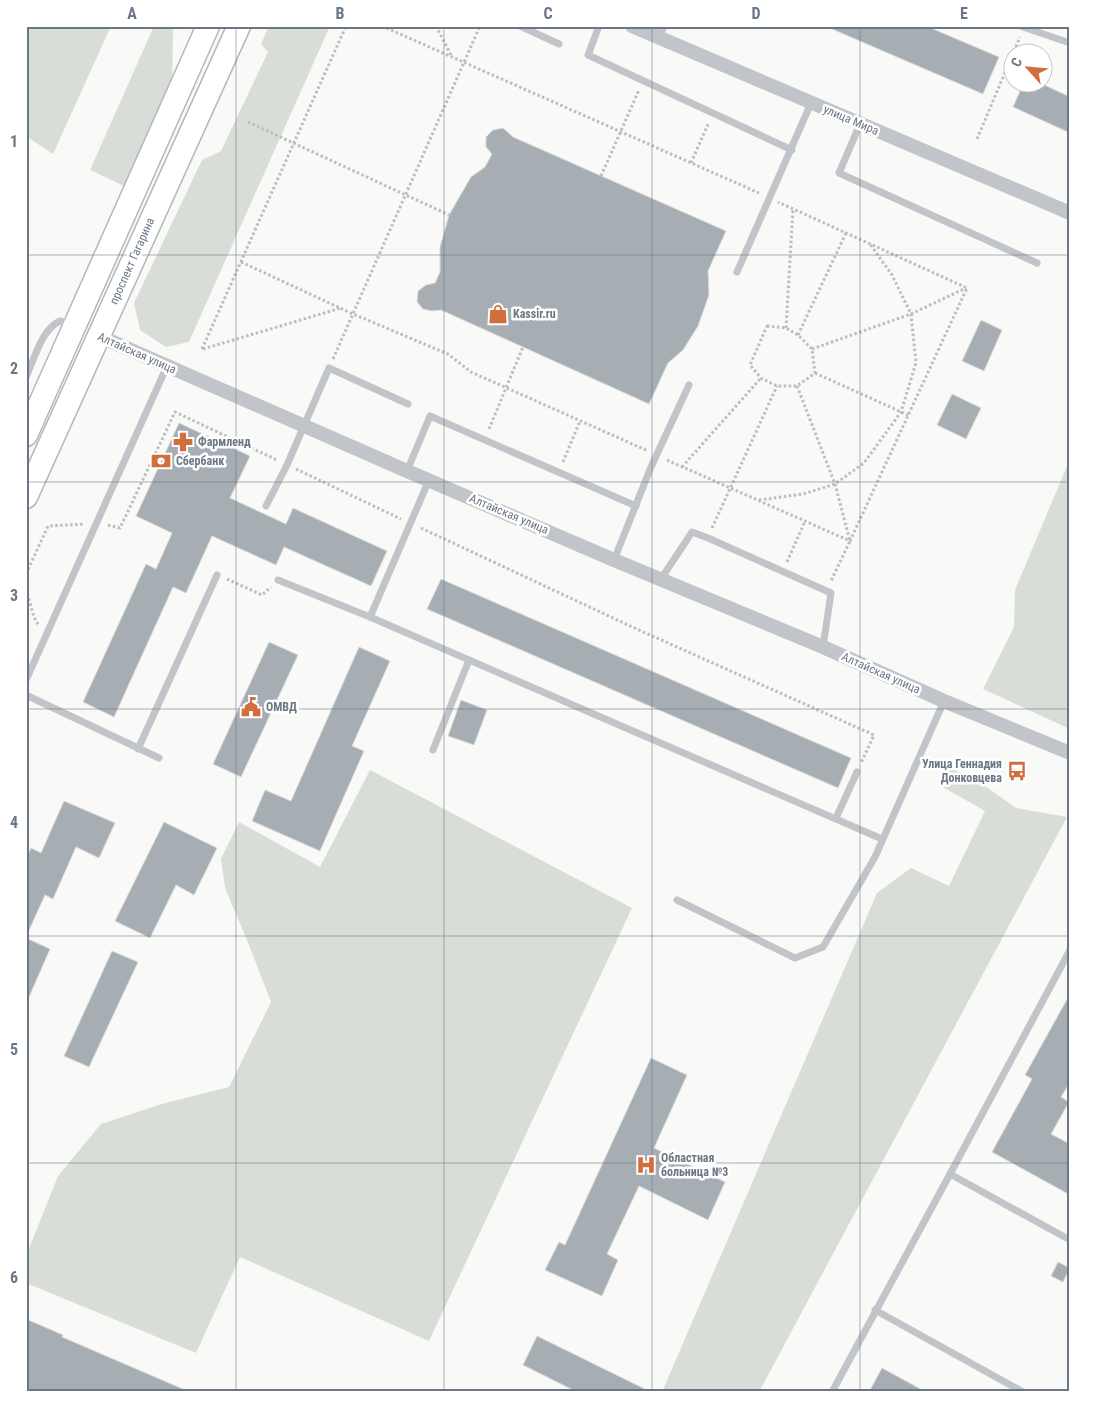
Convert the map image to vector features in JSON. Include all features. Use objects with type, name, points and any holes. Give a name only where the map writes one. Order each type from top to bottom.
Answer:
[{"type":"main road","points":[[26,435],[208,26]]},
{"type":"main road","name":"проспект Гагарина","points":[[26,497],[239,26]]},
{"type":"main road","name":"Алтайская улица","points":[[75,325],[99,336]]},
{"type":"street","name":"улица Мира","points":[[632,26],[661,32],[811,103],[1070,213]]},
{"type":"street","name":"Алтайская улица","points":[[99,336],[614,560],[823,646],[944,701],[1070,753]]},
{"type":"lane","points":[[520,26],[559,44]]},
{"type":"lane","points":[[599,26],[588,55],[792,150]]},
{"type":"lane","points":[[1022,27],[1070,43]]},
{"type":"lane","points":[[737,272],[811,103]]},
{"type":"lane","points":[[860,124],[839,173],[1038,263]]},
{"type":"lane","points":[[26,377],[46,333],[52,325],[60,321],[75,325]]},
{"type":"lane","points":[[26,680],[167,366]]},
{"type":"lane","points":[[266,506],[329,368],[408,404]]},
{"type":"lane","points":[[614,560],[656,455],[689,385]]},
{"type":"lane","points":[[407,471],[430,416],[636,506]]},
{"type":"lane","points":[[370,617],[429,480]]},
{"type":"lane","points":[[661,579],[692,532],[708,538],[832,593],[823,646]]},
{"type":"lane","points":[[138,749],[217,575]]},
{"type":"lane","points":[[278,580],[370,617],[882,839]]},
{"type":"lane","points":[[433,750],[469,660]]},
{"type":"lane","points":[[26,695],[159,758]]},
{"type":"lane","points":[[677,900],[795,958],[823,947],[875,856],[944,701]]},
{"type":"lane","points":[[836,818],[857,772]]},
{"type":"lane","points":[[832,1392],[1070,950]]},
{"type":"lane","points":[[950,1174],[1070,1240]]},
{"type":"lane","points":[[875,1310],[1023,1392]]},
{"type":"path","points":[[341,308],[202,349],[346,26]]},
{"type":"path","points":[[382,26],[770,198],[967,288]]},
{"type":"path","points":[[436,26],[452,57]]},
{"type":"path","points":[[329,368],[480,26]]},
{"type":"path","points":[[977,139],[1022,27]]},
{"type":"path","points":[[601,176],[644,80]]},
{"type":"path","points":[[691,163],[714,113]]},
{"type":"path","points":[[248,122],[449,215]]},
{"type":"path","points":[[786,328],[793,209]]},
{"type":"path","points":[[798,335],[846,233]]},
{"type":"path","points":[[759,501],[803,494],[836,484],[864,463],[901,412],[916,363],[911,314],[892,275],[870,244]]},
{"type":"path","points":[[241,262],[353,314],[448,354],[471,372],[850,541]]},
{"type":"path","points":[[812,349],[911,314],[967,288]]},
{"type":"path","points":[[826,591],[967,288]]},
{"type":"path","points":[[768,326],[786,328],[798,335],[812,349],[815,373],[797,386],[777,386],[761,378],[750,365],[768,326]]},
{"type":"path","points":[[484,440],[523,347]]},
{"type":"path","points":[[815,373],[908,416]]},
{"type":"path","points":[[682,467],[761,378]]},
{"type":"path","points":[[708,538],[777,386]]},
{"type":"path","points":[[797,386],[836,484],[850,541]]},
{"type":"path","points":[[26,574],[48,526],[97,523],[120,528],[175,412],[630,626],[874,735],[857,772]]},
{"type":"path","points":[[559,472],[580,421]]},
{"type":"path","points":[[782,572],[805,521]]},
{"type":"path","points":[[217,575],[262,595],[278,580]]},
{"type":"path","points":[[26,589],[34,617],[46,638]]},
{"type":"shaded area","points":[[26,26],[111,26],[53,154],[26,134]]},
{"type":"shaded area","points":[[154,26],[173,26],[172,88],[124,186],[90,170]]},
{"type":"shaded area","points":[[269,26],[330,26],[189,342],[166,347],[140,330],[134,303],[202,160],[221,151],[268,52],[261,44]]},
{"type":"shaded area","points":[[1070,459],[1070,729],[983,689],[1014,627],[1015,590]]},
{"type":"shaded area","points":[[950,767],[985,786],[1016,808],[1067,817],[759,1392],[662,1392],[877,893],[911,868],[949,886],[985,811],[941,786]]},
{"type":"shaded area","points":[[370,770],[632,908],[429,1341],[240,1257],[196,1353],[26,1283],[26,1256],[58,1176],[101,1124],[162,1104],[229,1087],[271,1002],[225,888],[221,859],[239,822],[320,867]]},
{"type":"building","points":[[825,26],[926,26],[999,57],[983,94]]},
{"type":"building","points":[[1054,90],[1070,97],[1070,133],[1013,107],[1020,92],[1054,92]]},
{"type":"building","points":[[503,128],[513,137],[726,231],[708,271],[709,295],[698,326],[683,350],[668,363],[649,404],[441,310],[423,309],[417,302],[418,291],[426,285],[435,283],[440,272],[440,247],[449,215],[471,177],[485,167],[492,154],[486,147],[486,137],[493,130]]},
{"type":"building","points":[[981,320],[1002,330],[984,371],[962,361]]},
{"type":"building","points":[[952,394],[981,408],[966,439],[937,425]]},
{"type":"building","points":[[179,423],[250,456],[230,498],[286,524],[293,508],[387,551],[371,586],[284,547],[276,565],[212,536],[186,593],[173,587],[114,717],[83,702],[146,564],[156,569],[172,533],[136,516]]},
{"type":"building","points":[[441,579],[851,758],[838,788],[427,609]]},
{"type":"building","points":[[269,642],[298,655],[241,777],[213,764]]},
{"type":"building","points":[[359,647],[390,661],[352,746],[364,751],[320,851],[252,821],[265,790],[291,801]]},
{"type":"building","points":[[461,700],[487,710],[474,745],[448,736]]},
{"type":"building","points":[[64,801],[115,823],[99,858],[76,847],[53,899],[45,895],[26,937],[26,858],[31,848],[41,853]]},
{"type":"building","points":[[164,822],[217,848],[194,895],[176,885],[150,938],[115,921]]},
{"type":"building","points":[[26,938],[50,949],[26,1004]]},
{"type":"building","points":[[112,951],[138,962],[89,1067],[64,1056]]},
{"type":"building","points":[[1070,994],[1070,1082],[1061,1097],[1069,1102],[1051,1134],[1070,1144],[1070,1195],[992,1152],[1032,1079],[1025,1075]]},
{"type":"building","name":"Областная больница №3","points":[[651,1058],[687,1075],[654,1148],[725,1182],[708,1220],[639,1186],[607,1254],[618,1260],[602,1296],[545,1270],[559,1242],[565,1245]]},
{"type":"building","points":[[1058,1262],[1070,1268],[1063,1282],[1051,1276]]},
{"type":"building","points":[[26,1319],[63,1335],[62,1337],[190,1392],[26,1392]]},
{"type":"building","points":[[537,1336],[651,1392],[577,1392],[523,1365]]},
{"type":"building","points":[[882,1368],[926,1392],[869,1392]]},
{"type":"place","name":"Kassir.ru","points":[[498,314]]},
{"type":"place","name":"Фармленд","points":[[183,442]]},
{"type":"place","name":"Сбербанк","points":[[161,461]]},
{"type":"place","name":"ОМВД","points":[[251,707]]},
{"type":"place","name":"Улица Геннадия Донковцева","points":[[1017,771]]},
{"type":"place","name":"Областная больница №3","points":[[646,1165]]}]
